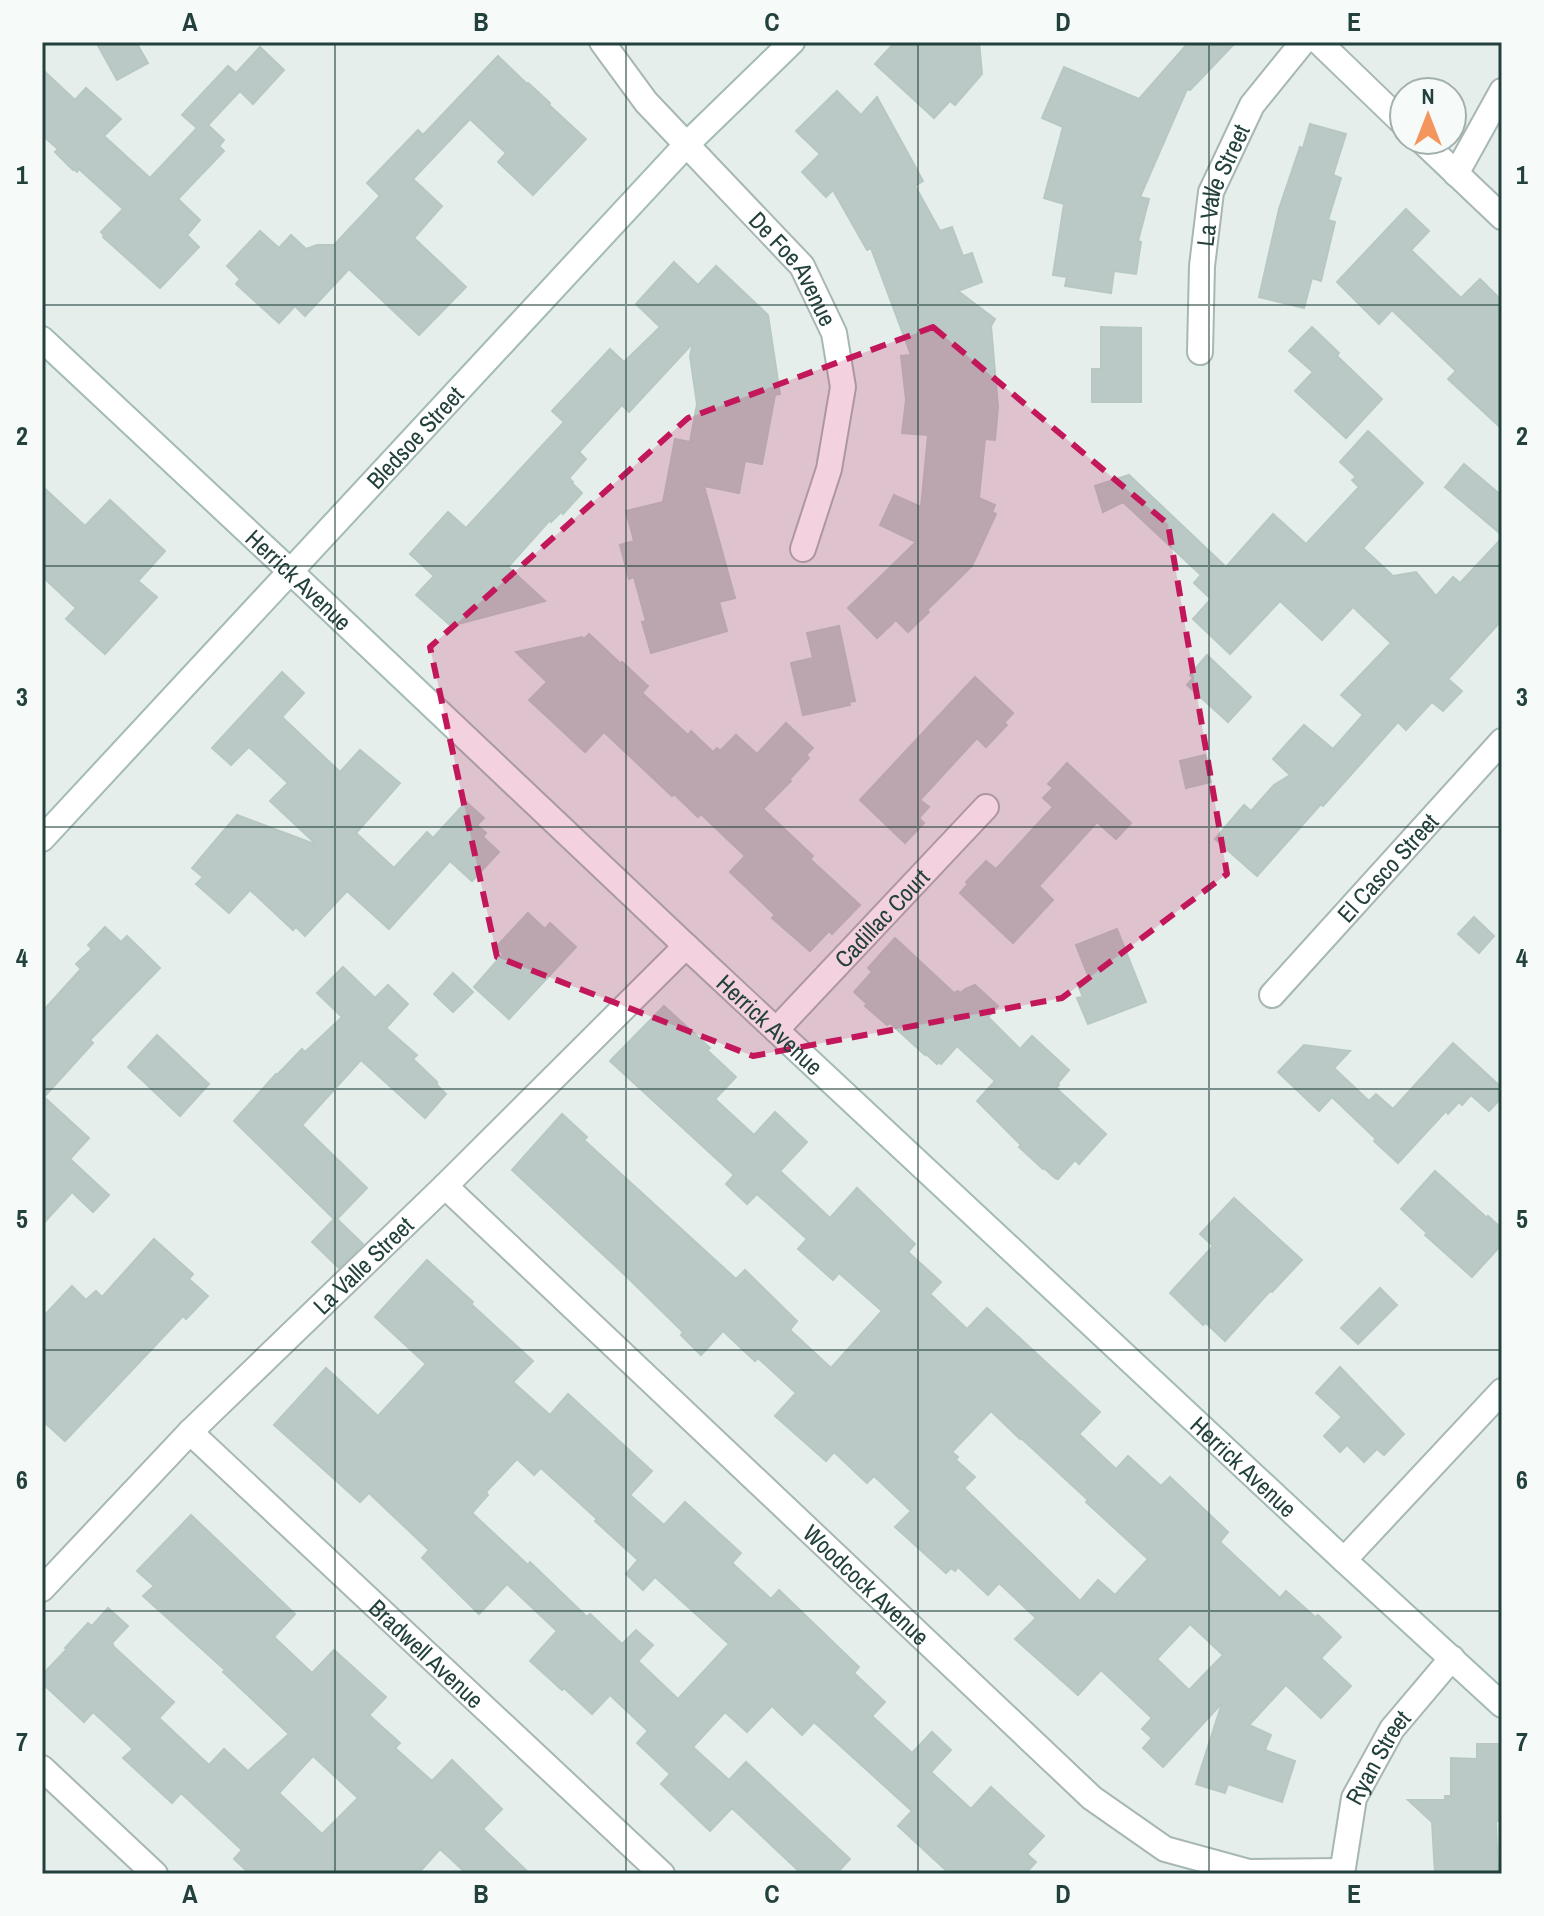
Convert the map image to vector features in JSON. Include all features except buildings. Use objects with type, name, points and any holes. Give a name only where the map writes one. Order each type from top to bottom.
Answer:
[{"type":"street","name":"De Foe Avenue","points":[[602,42],[646,102],[802,266],[834,333],[843,387],[829,469],[803,549]]},
{"type":"street","name":"Bledsoe Street","points":[[42,839],[686,145],[792,42]]},
{"type":"street","name":"La Valle Street","points":[[1200,352],[1202,266],[1211,192],[1252,105],[1303,42]]},
{"type":"street","points":[[1319,42],[1388,109]]},
{"type":"street","points":[[1456,174],[1502,91]]},
{"type":"street","points":[[1437,156],[1502,217]]},
{"type":"street","name":"Herrick Avenue","points":[[42,339],[686,946],[1502,1705]]},
{"type":"street","name":"El Casco Street","points":[[1272,995],[1502,741]]},
{"type":"street","name":"Cadillac Court","points":[[776,1030],[986,807]]},
{"type":"street","name":"La Valle Street","points":[[42,1589],[190,1432],[445,1186],[686,946]]},
{"type":"street","name":"Woodcock Avenue","points":[[445,1186],[1092,1798],[1165,1849],[1249,1872],[1342,1872]]},
{"type":"street","points":[[1344,1560],[1502,1391]]},
{"type":"street","name":"Bradwell Avenue","points":[[190,1432],[662,1874]]},
{"type":"street","name":"Ryan Street","points":[[1342,1872],[1354,1798],[1392,1729],[1452,1658]]},
{"type":"street","points":[[42,1768],[155,1874]]},
{"type":"highlighted area","points":[[933,327],[1168,524],[1227,874],[1062,998],[753,1056],[497,957],[430,647],[688,418]]}]
